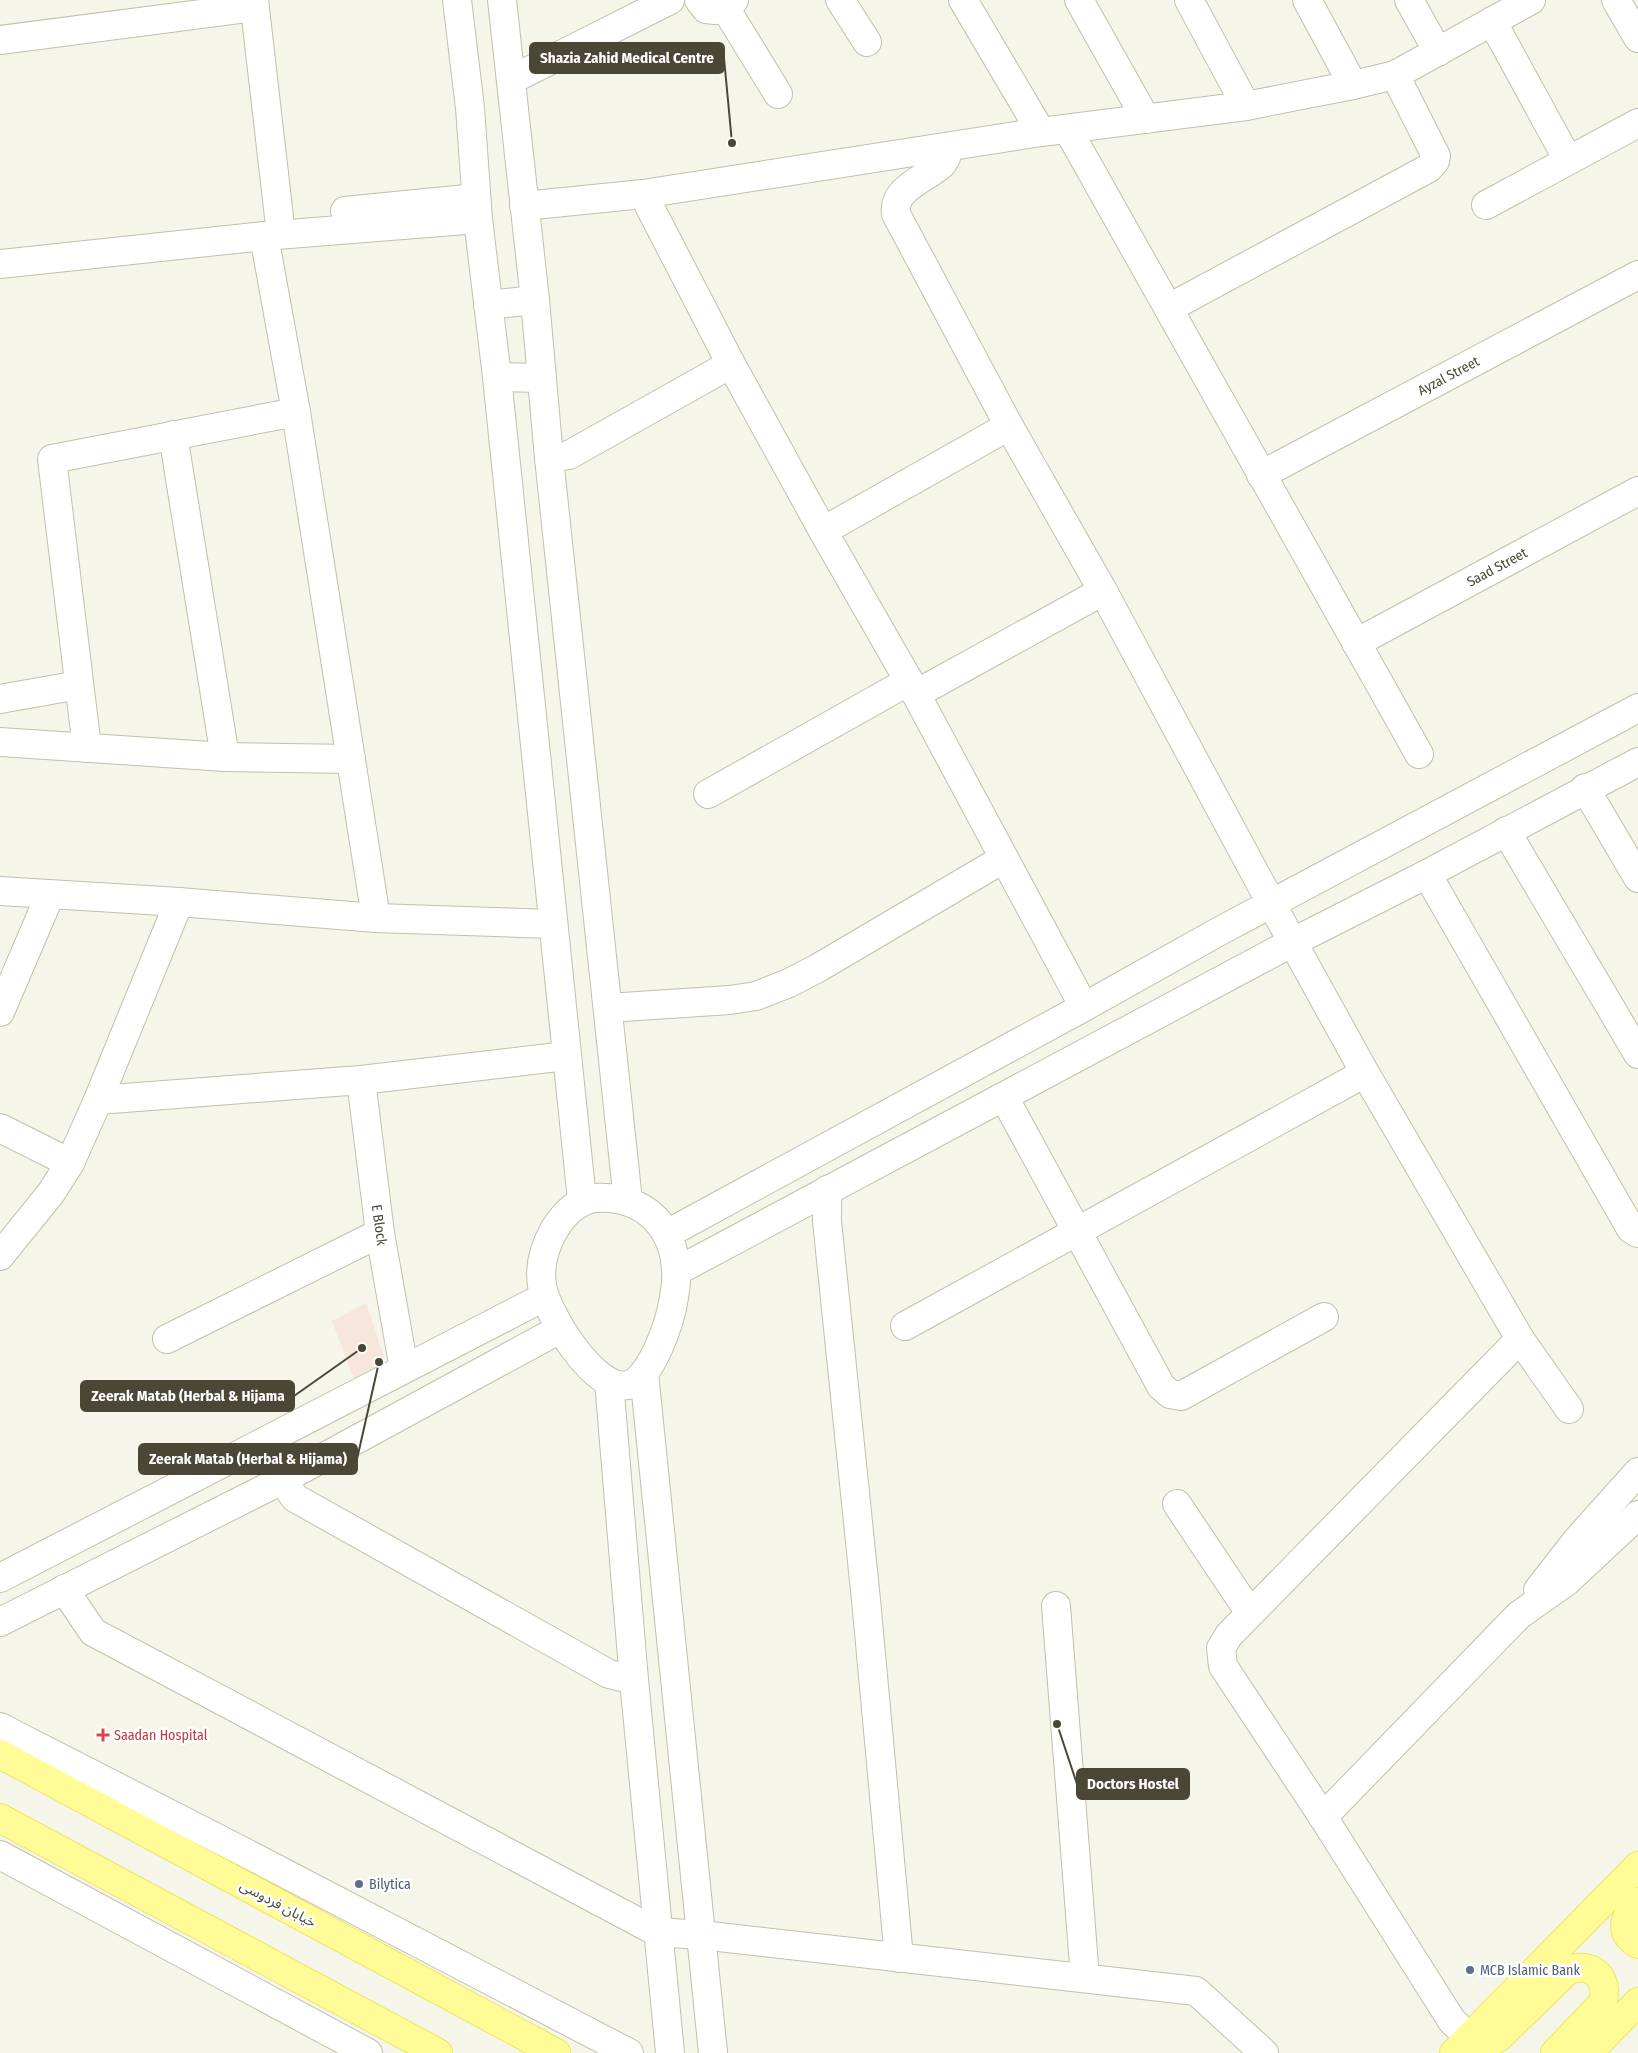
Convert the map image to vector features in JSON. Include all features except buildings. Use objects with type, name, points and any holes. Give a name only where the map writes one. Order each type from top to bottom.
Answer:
[{"type":"main road","name":"خیابان فردوسی","points":[[0,1754],[547,2050]]},
{"type":"main road","points":[[0,1818],[438,2053]]},
{"type":"main road","points":[[1465,2048],[1638,1866]]},
{"type":"main road","points":[[1638,1902],[1627,1913],[1625,1922],[1626,1932],[1638,1944]]},
{"type":"main road","points":[[1465,2048],[1499,2037],[1568,1970],[1576,1967],[1590,1969],[1598,1975],[1604,1985],[1602,2004],[1554,2053]]},
{"type":"main road","points":[[1588,2053],[1638,2002]]},
{"type":"street","points":[[458,0],[470,108],[477,208],[497,378],[582,1200]]},
{"type":"street","points":[[502,0],[628,1200]]},
{"type":"street","points":[[470,108],[512,92],[670,0]]},
{"type":"street","points":[[840,0],[866,42]]},
{"type":"street","points":[[963,0],[1040,132]]},
{"type":"street","points":[[1079,0],[1146,119]]},
{"type":"street","points":[[1189,0],[1246,106]]},
{"type":"street","points":[[1307,0],[1353,85]]},
{"type":"street","points":[[1409,0],[1438,52]]},
{"type":"street","points":[[524,206],[643,194],[1040,132],[1068,130],[1246,106],[1353,85],[1395,75],[1531,0]]},
{"type":"street","points":[[1616,0],[1636,30]]},
{"type":"street","points":[[719,2],[778,94]]},
{"type":"street","points":[[0,40],[255,4],[271,227],[296,412],[376,918]]},
{"type":"street","points":[[1492,22],[1568,160]]},
{"type":"street","points":[[1169,308],[1428,168],[1436,156],[1395,75]]},
{"type":"street","points":[[1486,205],[1638,123]]},
{"type":"street","points":[[1068,130],[1419,754]]},
{"type":"street","points":[[946,148],[946,158],[942,164],[901,193],[895,206],[896,214],[1009,426],[1103,591],[1271,904],[1520,1339],[1569,1410]]},
{"type":"street","points":[[643,194],[731,364],[823,531],[913,688],[1084,1007]]},
{"type":"street","points":[[0,246],[271,227],[477,208]]},
{"type":"street","points":[[0,264],[271,227]]},
{"type":"street","name":"Ayzal Street","points":[[1261,475],[1638,276]]},
{"type":"street","points":[[488,305],[535,300]]},
{"type":"street","points":[[549,458],[569,455],[731,364]]},
{"type":"street","points":[[497,378],[542,378]]},
{"type":"street","points":[[87,748],[52,459],[296,412]]},
{"type":"street","points":[[823,531],[1009,426]]},
{"type":"street","points":[[173,435],[225,757]]},
{"type":"street","name":"Saad Street","points":[[1356,643],[1638,491]]},
{"type":"street","points":[[708,794],[1103,591]]},
{"type":"street","points":[[2,704],[79,685]]},
{"type":"street","points":[[667,1234],[1271,904],[1638,708]]},
{"type":"street","points":[[0,742],[225,757],[351,759]]},
{"type":"street","points":[[678,1271],[1293,942],[1427,874],[1585,788],[1638,762]]},
{"type":"street","points":[[1585,788],[1638,878]]},
{"type":"street","points":[[1506,831],[1638,1054]]},
{"type":"street","points":[[608,1008],[730,1000],[756,996],[789,983],[818,968],[1003,859]]},
{"type":"street","points":[[1427,874],[1631,1229],[1638,1233]]},
{"type":"street","points":[[0,891],[179,902],[376,918],[552,924]]},
{"type":"street","points":[[0,1012],[50,894]]},
{"type":"street","points":[[0,1256],[23,1230],[51,1193],[70,1163],[98,1100],[179,902]]},
{"type":"street","points":[[98,1100],[361,1080],[566,1056]]},
{"type":"street","points":[[905,1326],[1366,1072]]},
{"type":"street","name":"E Block","points":[[361,1080],[380,1233],[404,1369]]},
{"type":"street","points":[[1004,1097],[1162,1386],[1170,1394],[1181,1396],[1324,1317]]},
{"type":"street","points":[[0,1128],[70,1163]]},
{"type":"street","points":[[827,1190],[827,1221],[866,1600],[899,1958]]},
{"type":"street","points":[[604,1197],[628,1200],[649,1212],[667,1234],[675,1253],[678,1271],[668,1323],[644,1373],[636,1381],[628,1385],[618,1386],[609,1382],[578,1354],[560,1329],[544,1297],[541,1274],[544,1253],[550,1238],[565,1214],[582,1200],[604,1197]]},
{"type":"street","points":[[167,1339],[380,1233]]},
{"type":"street","points":[[0,1578],[544,1297]]},
{"type":"street","points":[[0,1622],[282,1480],[560,1329]]},
{"type":"street","points":[[1465,2048],[1452,2021],[1323,1817],[1224,1666],[1221,1648],[1228,1635],[1520,1339]]},
{"type":"street","points":[[644,1373],[712,2053]]},
{"type":"street","points":[[609,1382],[634,1680],[670,2053]]},
{"type":"street","points":[[1323,1817],[1519,1615],[1577,1540],[1638,1472]]},
{"type":"street","points":[[282,1480],[295,1498],[609,1674],[634,1680]]},
{"type":"street","points":[[1177,1504],[1250,1613]]},
{"type":"street","points":[[1519,1615],[1566,1582],[1638,1515]]},
{"type":"street","points":[[64,1589],[93,1632],[657,1932],[701,1935],[1196,1991],[1264,2053]]},
{"type":"street","points":[[1056,1606],[1085,1978]]},
{"type":"street","points":[[0,1727],[629,2053]]},
{"type":"street","points":[[0,1855],[368,2053]]},
{"type":"shaded area","points":[[366,1303],[387,1366],[355,1382],[332,1321]]},
{"type":"place","name":"Shazia Zahid Medical Centre","points":[[732,143]]},
{"type":"place","name":"Zeerak Matab (Herbal & Hijama","points":[[362,1348]]},
{"type":"place","name":"Zeerak Matab (Herbal & Hijama)","points":[[379,1362]]},
{"type":"place","name":"Doctors Hostel","points":[[1057,1724]]},
{"type":"place","name":"Saadan Hospital","points":[[103,1735]]},
{"type":"place","name":"Bilytica","points":[[359,1884]]},
{"type":"place","name":"MCB Islamic Bank","points":[[1470,1970]]}]
